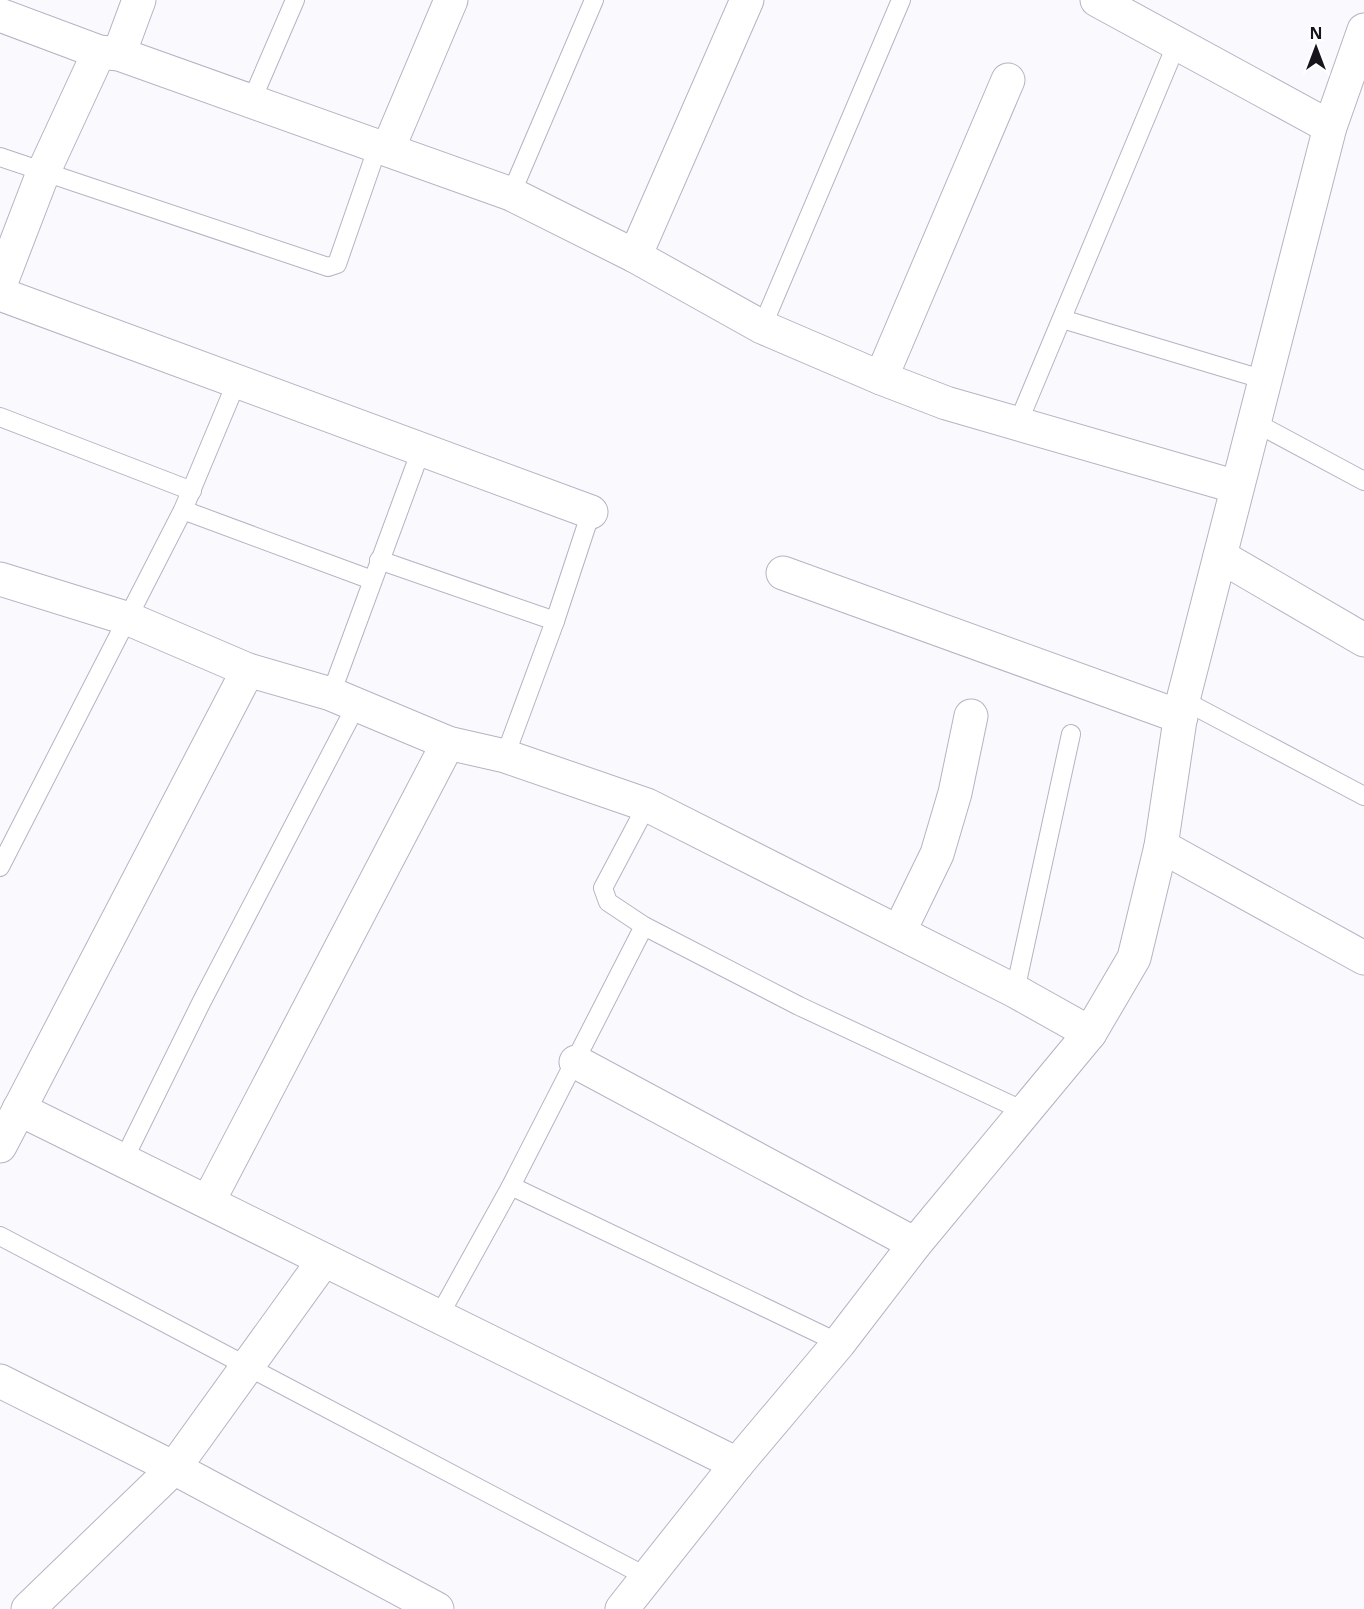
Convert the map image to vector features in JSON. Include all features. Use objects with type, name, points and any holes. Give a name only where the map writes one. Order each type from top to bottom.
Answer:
[{"type":"street","points":[[0,285],[43,173],[139,0]]},
{"type":"street","points":[[383,148],[451,0]]},
{"type":"street","points":[[636,256],[747,0]]},
{"type":"street","points":[[1097,0],[1137,10],[1177,43],[1330,127]]},
{"type":"street","points":[[0,15],[512,194],[636,256],[762,327],[946,403],[1237,487]]},
{"type":"street","points":[[622,1609],[737,1464],[839,1343],[915,1244],[1090,1033],[1134,958],[1161,846],[1182,708],[1330,127],[1364,30]]},
{"type":"street","points":[[881,378],[1008,80]]},
{"type":"street","points":[[0,294],[591,512]]},
{"type":"street","points":[[1220,556],[1364,640]]},
{"type":"street","points":[[783,573],[1182,708]]},
{"type":"street","points":[[1,583],[129,619],[248,670],[344,699],[448,743],[505,756],[648,805],[1015,991],[1090,1033]]},
{"type":"street","points":[[0,1146],[248,670]]},
{"type":"street","points":[[899,932],[937,854],[955,793],[970,716]]},
{"type":"street","points":[[208,1202],[448,743]]},
{"type":"street","points":[[1161,846],[1364,958]]},
{"type":"street","points":[[576,1062],[915,1244]]},
{"type":"street","points":[[19,1109],[737,1464]]},
{"type":"street","points":[[31,1608],[174,1468],[324,1260]]},
{"type":"street","points":[[0,1381],[174,1468],[437,1609]]},
{"type":"lane","points":[[251,102],[295,0]]},
{"type":"lane","points":[[512,194],[594,0]]},
{"type":"lane","points":[[762,327],[901,0]]},
{"type":"lane","points":[[1018,423],[1177,43]]},
{"type":"lane","points":[[0,158],[328,267],[338,264],[383,148]]},
{"type":"lane","points":[[1062,319],[1265,380]]},
{"type":"lane","points":[[0,867],[183,510],[237,381]]},
{"type":"lane","points":[[0,417],[192,491]]},
{"type":"lane","points":[[1254,422],[1364,481]]},
{"type":"lane","points":[[123,1161],[202,1001],[344,699],[372,580],[421,450]]},
{"type":"lane","points":[[183,510],[372,580]]},
{"type":"lane","points":[[505,756],[555,621],[591,512]]},
{"type":"lane","points":[[379,560],[555,621]]},
{"type":"lane","points":[[1182,708],[1364,796]]},
{"type":"lane","points":[[1015,991],[1071,734]]},
{"type":"lane","points":[[648,805],[603,888],[608,902],[644,926],[799,1006],[1026,1112]]},
{"type":"lane","points":[[439,1316],[511,1186],[644,926]]},
{"type":"lane","points":[[511,1186],[839,1343]]},
{"type":"lane","points":[[0,1236],[648,1577]]}]
